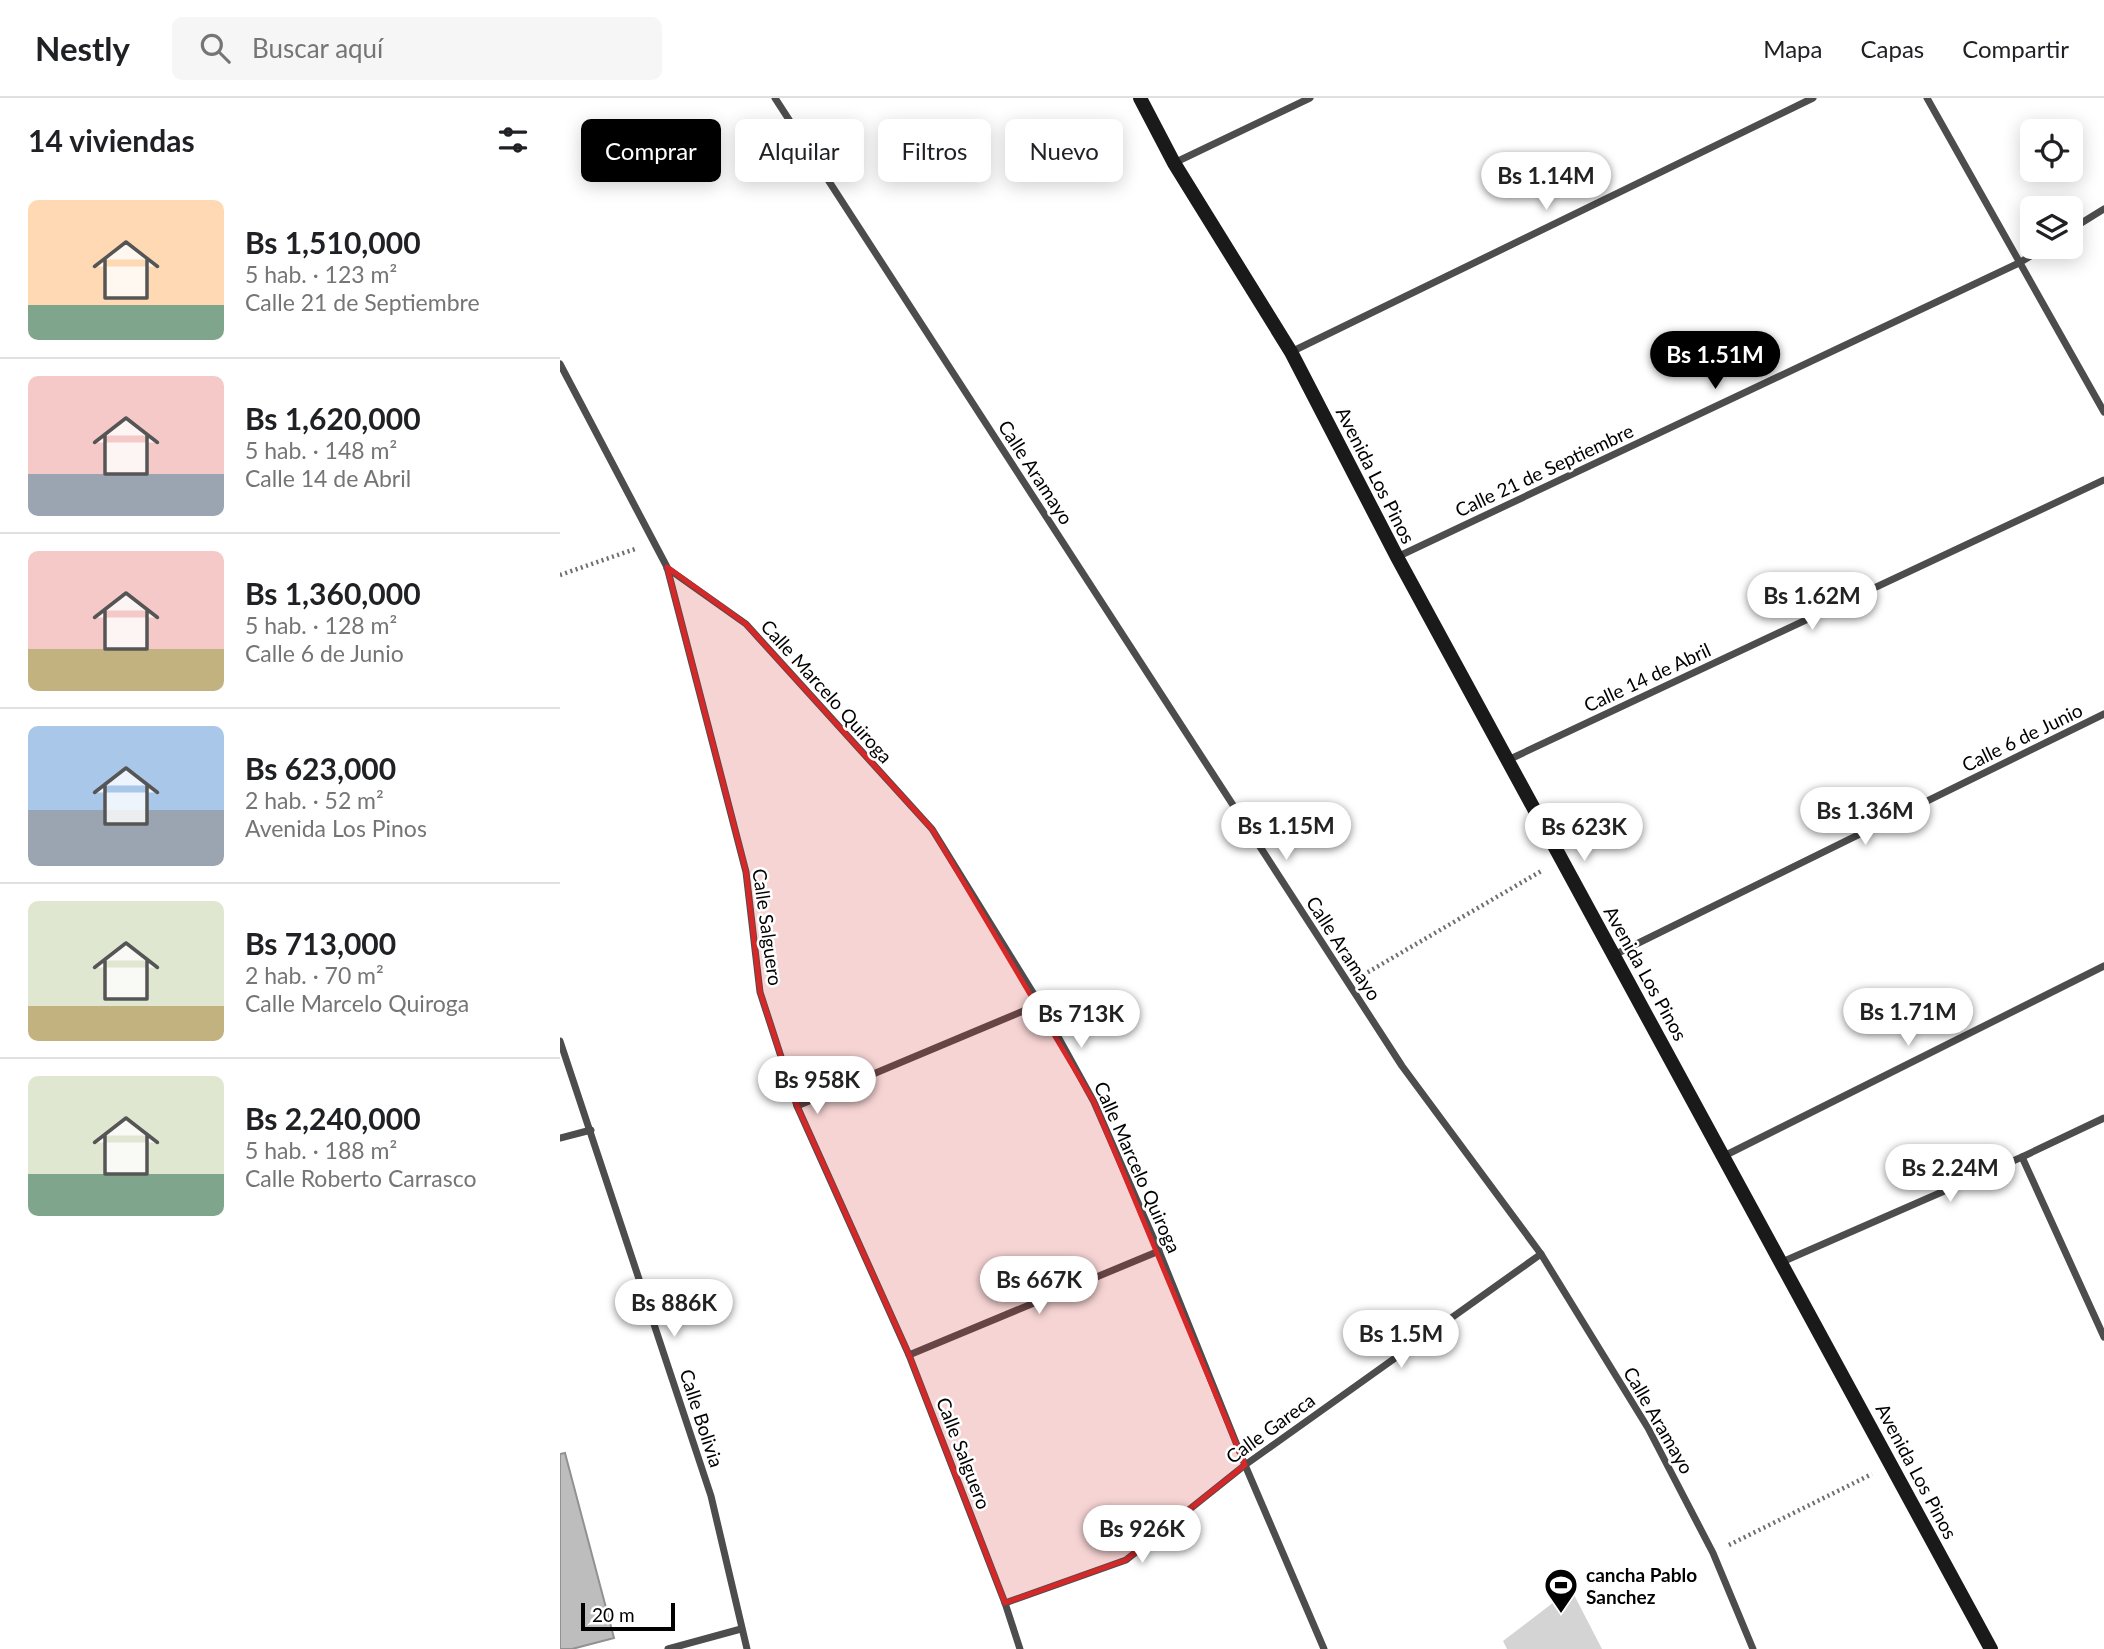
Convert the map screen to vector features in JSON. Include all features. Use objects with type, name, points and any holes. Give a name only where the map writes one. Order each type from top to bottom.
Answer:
[{"type":"main road","name":"Avenida Los Pinos","points":[[1140,98],[1174,163],[1291,352],[1397,557],[1991,1649]]},
{"type":"street","name":"Calle Aramayo","points":[[775,98],[1402,1066],[1541,1254],[1648,1428],[1713,1553],[1753,1649]]},
{"type":"street","points":[[1174,163],[1310,98]]},
{"type":"street","points":[[1291,352],[1813,98]]},
{"type":"street","points":[[1927,98],[2104,412]]},
{"type":"street","points":[[2083,222],[2104,209]]},
{"type":"street","name":"Calle 21 de Septiembre","points":[[1397,557],[2026,259]]},
{"type":"street","name":"Calle Salguero","points":[[560,364],[667,567],[746,872],[760,992],[797,1106],[909,1355],[1020,1649]]},
{"type":"street","name":"Calle 14 de Abril","points":[[1508,760],[2104,480]]},
{"type":"street","name":"Calle Marcelo Quiroga","points":[[667,567],[746,624],[932,829],[1040,1004],[1094,1102],[1159,1251],[1245,1465],[1324,1649]]},
{"type":"street","name":"Calle 6 de Junio","points":[[1614,954],[2104,714]]},
{"type":"street","points":[[1724,1156],[2104,966]]},
{"type":"street","points":[[797,1106],[1040,1004]]},
{"type":"street","name":"Calle Bolivia","points":[[560,1041],[711,1496],[747,1649]]},
{"type":"street","points":[[1782,1262],[2022,1157],[2104,1118]]},
{"type":"street","points":[[560,1138],[591,1130]]},
{"type":"street","points":[[2022,1157],[2104,1338]]},
{"type":"street","points":[[909,1355],[1159,1251]]},
{"type":"street","name":"Calle Gareca","points":[[1005,1604],[1126,1560],[1245,1465],[1541,1254]]},
{"type":"street","points":[[668,1649],[741,1629]]},
{"type":"path","points":[[560,575],[653,542]]},
{"type":"path","points":[[1348,984],[1562,859]]},
{"type":"path","points":[[1713,1553],[1892,1465]]},
{"type":"highlighted area","points":[[667,567],[746,624],[932,829],[1094,1102],[1245,1465],[1126,1560],[1005,1603],[909,1355],[797,1106],[760,992],[746,872]]},
{"type":"shaded area","name":"cancha Pablo Sanchez","points":[[1571,1589],[1602,1649],[1507,1649],[1503,1641]]},
{"type":"building","points":[[565,1453],[614,1638],[572,1649],[560,1649],[560,1454]]},
{"type":"place","name":"cancha Pablo Sanchez","points":[[1561,1615]]}]
